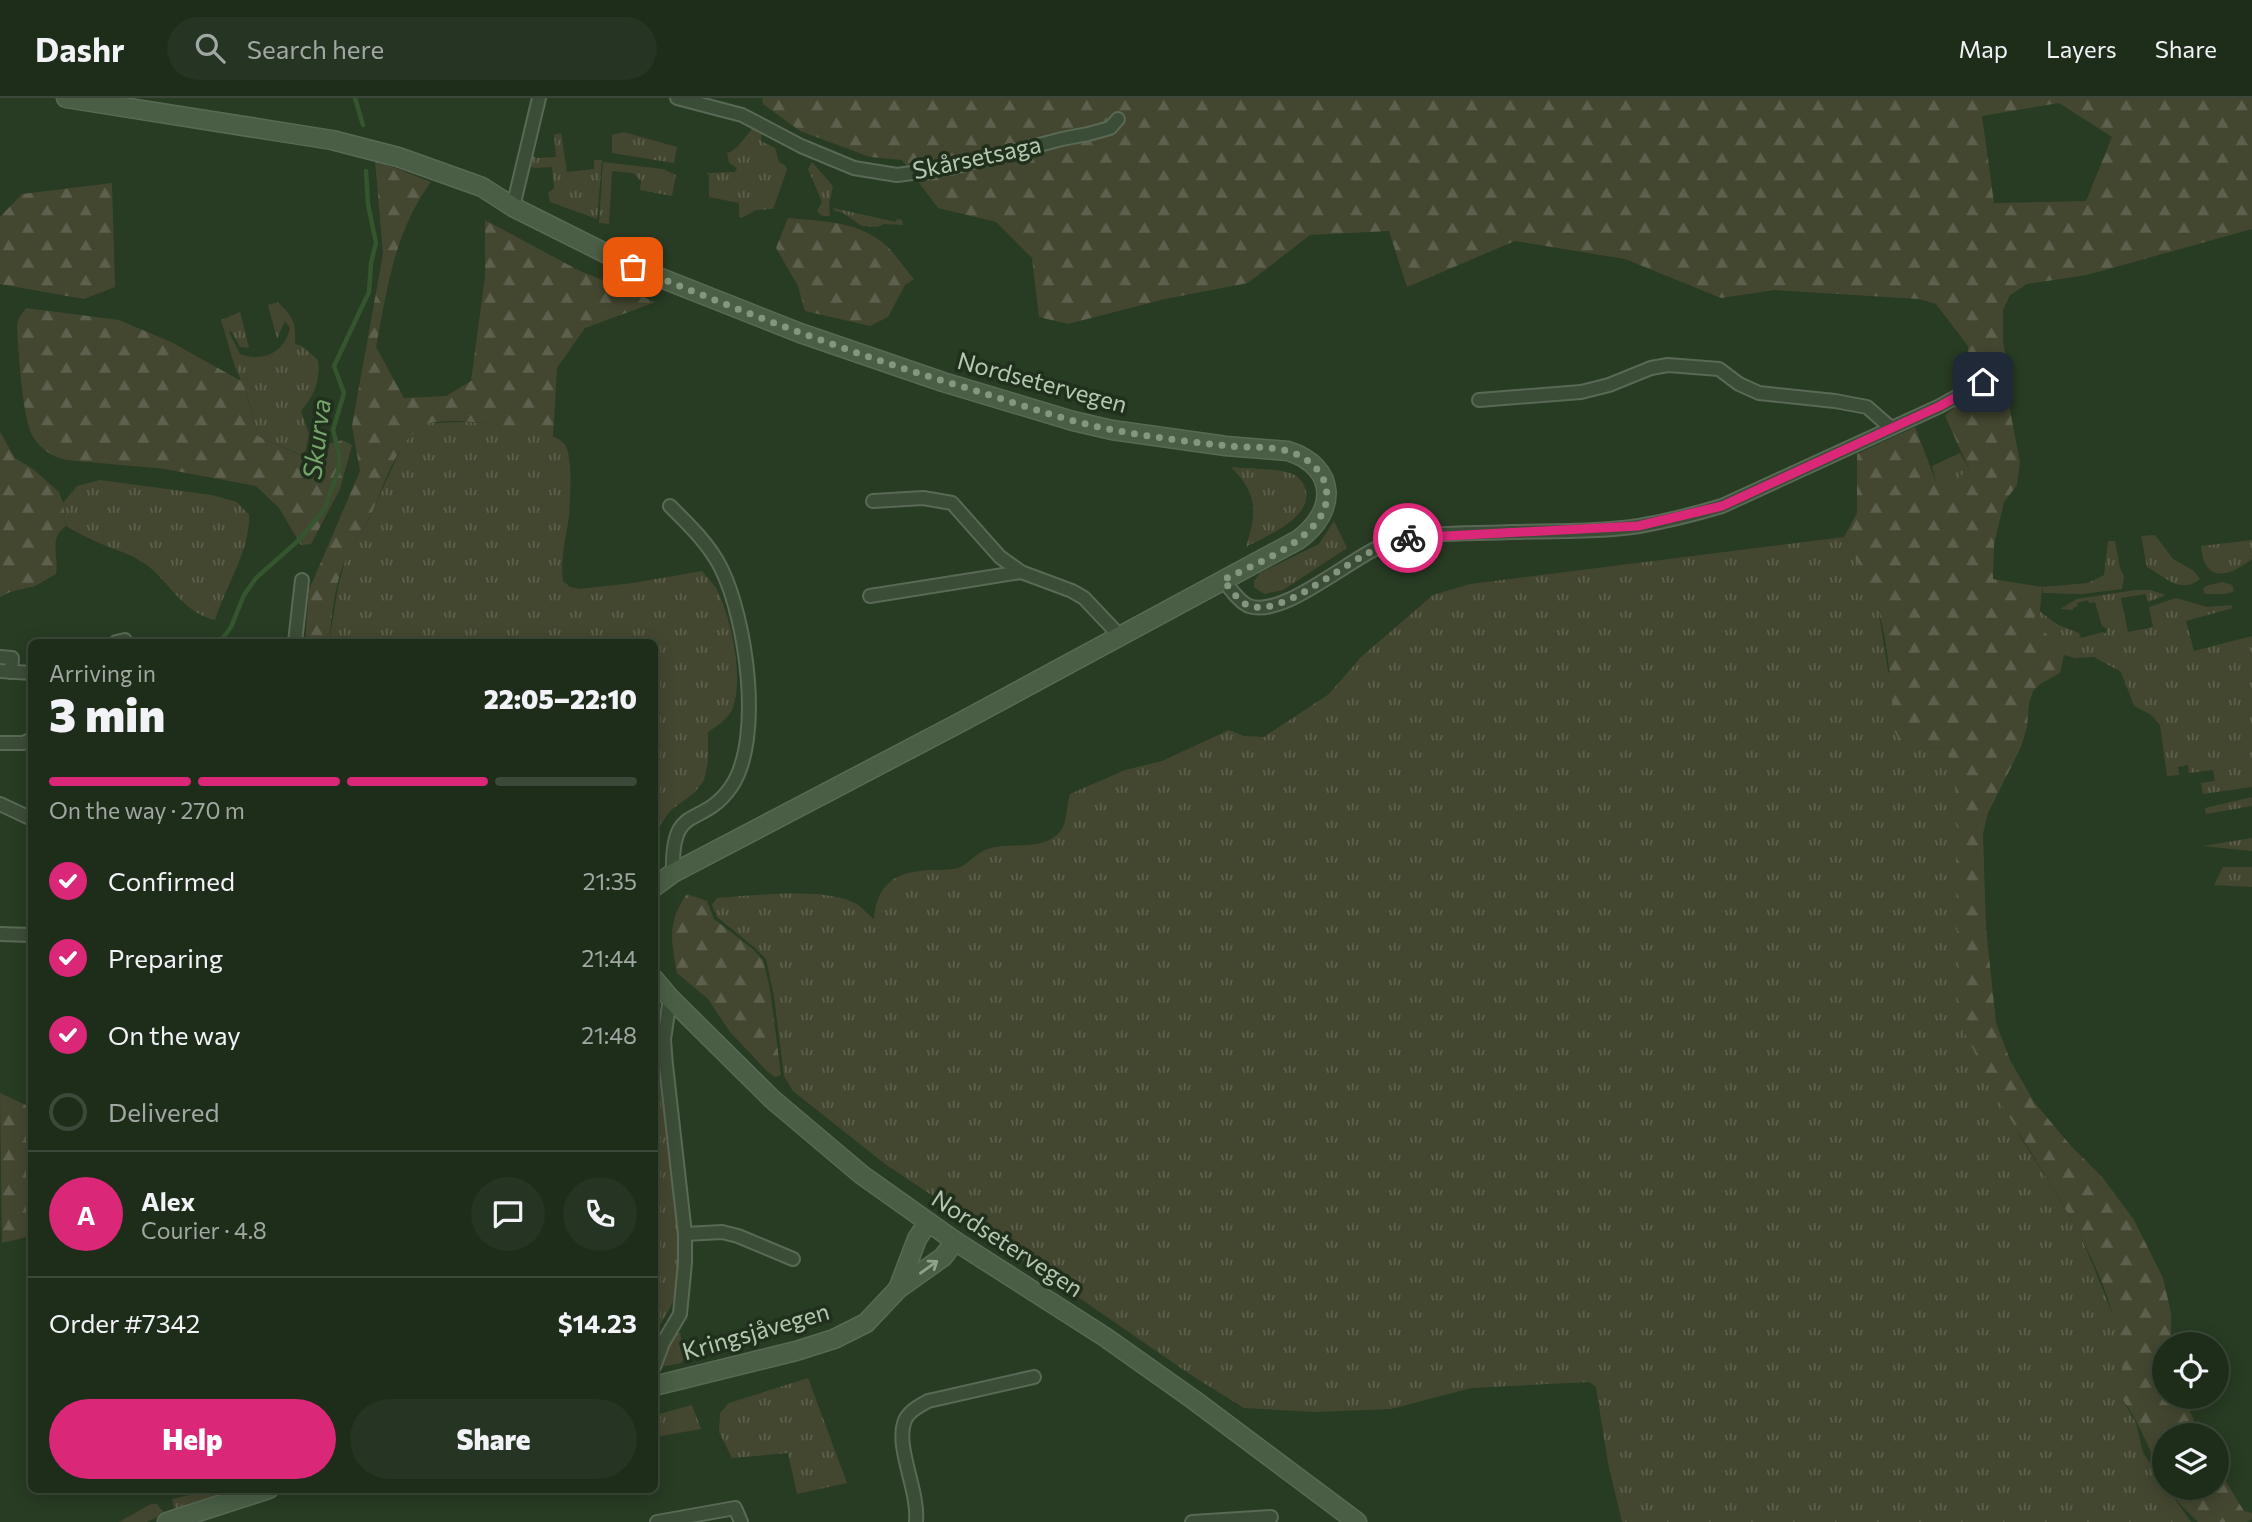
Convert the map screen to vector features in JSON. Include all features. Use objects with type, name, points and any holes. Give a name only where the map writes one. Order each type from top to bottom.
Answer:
[{"type":"main road","name":"Nordsetervegen","points":[[66,98],[358,146],[408,160],[482,187],[513,207],[645,272],[800,333],[943,382],[1073,421],[1112,430],[1293,453],[1306,459],[1321,474],[1326,488],[1326,505],[1319,521],[1298,540],[673,873],[658,884]]},
{"type":"main road","name":"Nordsetervegen","points":[[658,984],[772,1099],[852,1167],[955,1241],[1105,1337],[1357,1522]]},
{"type":"main road","name":"Kringsjåvegen","points":[[898,1289],[917,1239],[928,1222]]},
{"type":"main road","name":"Kringsjåvegen","points":[[658,1386],[834,1339],[866,1323],[898,1289],[943,1257],[955,1241]]},
{"type":"main road","points":[[167,1522],[257,1493]]},
{"type":"street","points":[[513,207],[539,98]]},
{"type":"street","name":"Skårsetsaga","points":[[677,98],[742,115],[801,146],[854,168],[897,175],[950,168],[1088,134],[1110,128],[1118,119]]},
{"type":"street","points":[[1479,400],[1581,392],[1609,385],[1651,368],[1668,365],[1719,369],[1739,384],[1759,393],[1867,407],[1891,428]]},
{"type":"street","points":[[1223,580],[1242,602],[1249,606],[1262,607],[1281,604],[1357,558],[1398,540],[1638,526],[1722,506],[1940,406],[1983,382]]},
{"type":"street","points":[[873,501],[923,498],[952,503],[1000,557],[1021,572],[1084,598],[1120,636]]},
{"type":"street","points":[[670,506],[707,547],[729,586],[750,686],[745,749],[738,775],[718,802],[697,813],[677,831],[673,873]]},
{"type":"street","points":[[870,596],[1021,572]]},
{"type":"street","points":[[295,639],[302,580]]},
{"type":"street","points":[[0,657],[12,657],[5,671],[28,673]]},
{"type":"street","points":[[0,743],[23,743],[28,740]]},
{"type":"street","points":[[0,804],[28,817]]},
{"type":"street","points":[[0,934],[28,936]]},
{"type":"street","points":[[658,1356],[680,1314],[683,1294],[685,1234],[664,1040],[670,998]]},
{"type":"street","points":[[685,1234],[722,1232],[793,1259]]},
{"type":"street","points":[[916,1522],[913,1485],[903,1444],[904,1421],[915,1407],[928,1401],[1034,1377]]},
{"type":"street","points":[[657,1522],[735,1508],[740,1522]]},
{"type":"street","points":[[1192,1522],[1272,1517]]},
{"type":"green space","points":[[762,98],[2252,98],[2252,229],[2087,275],[2027,284],[2010,295],[2003,310],[2003,342],[2009,373],[1967,380],[1968,346],[1936,304],[1919,299],[1775,290],[1721,298],[1625,259],[1515,241],[1407,287],[1389,231],[1310,235],[1248,283],[1165,299],[1068,324],[1039,317],[1032,258],[996,222],[938,208],[902,160],[870,157],[800,131],[763,104]],"holes":[[[2059,103],[2112,137],[2086,201],[1994,203],[1982,116]]]},
{"type":"green space","points":[[754,127],[762,131],[761,141],[775,148],[779,162],[786,166],[787,170],[773,209],[756,210],[742,218],[739,217],[739,203],[709,197],[709,175],[706,173],[735,172],[737,168],[729,163],[727,153],[738,146]]},
{"type":"green space","points":[[624,132],[677,147],[674,163],[612,153],[612,135]]},
{"type":"green space","points":[[561,133],[567,172],[594,169],[594,160],[602,160],[597,219],[550,202],[548,193],[554,188],[552,167],[529,166],[531,155],[537,158],[556,157],[554,135]]},
{"type":"green space","points":[[375,160],[431,182],[409,220],[394,261],[376,347],[404,398],[446,396],[471,381],[485,276],[485,220],[578,270],[656,302],[585,328],[557,368],[553,436],[508,426],[453,421],[427,424],[416,431],[398,454],[373,510],[344,564],[335,597],[329,639],[305,639],[309,590],[360,471],[352,426],[383,254]]},
{"type":"green space","points":[[603,162],[663,169],[676,175],[672,196],[640,190],[641,181],[633,173],[612,171],[609,224],[599,223]]},
{"type":"green space","points":[[812,162],[833,186],[829,204],[830,216],[822,216],[817,211],[822,202],[808,169]]},
{"type":"green space","points":[[112,183],[115,287],[84,299],[0,284],[0,217],[22,194]]},
{"type":"green space","points":[[833,208],[896,222],[897,219],[902,220],[903,225],[862,226]]},
{"type":"green space","points":[[788,218],[849,226],[872,235],[886,246],[914,279],[905,285],[888,317],[870,326],[805,311],[798,286],[776,248]]},
{"type":"green space","points":[[278,302],[292,320],[295,344],[302,346],[318,360],[316,387],[301,411],[309,434],[305,453],[301,455],[258,436],[221,320],[240,312],[249,348],[240,347],[231,331],[229,332],[240,354],[265,356],[278,349],[290,328],[285,321],[277,339],[268,305]]},
{"type":"green space","points":[[26,308],[119,320],[171,342],[243,382],[258,436],[313,461],[323,459],[326,445],[342,440],[352,445],[340,489],[311,544],[301,545],[279,508],[256,486],[165,469],[66,460],[42,448],[32,435],[21,381],[17,325]]},
{"type":"green space","points":[[1995,387],[2008,400],[2020,462],[2017,485],[2004,502],[1994,544],[1993,579],[2042,587],[2040,611],[2034,617],[2064,655],[2060,673],[2033,691],[2021,747],[1988,813],[1983,833],[1986,928],[1996,1023],[2010,1060],[2034,1102],[2071,1146],[2103,1178],[2134,1220],[2163,1278],[2171,1313],[2171,1332],[2152,1332],[2152,1409],[2189,1409],[2195,1423],[2152,1423],[2152,1455],[2122,1399],[2121,1353],[2111,1308],[2094,1265],[2073,1222],[1999,1099],[1960,1020],[1957,1001],[1957,815],[1953,772],[1944,747],[1926,749],[1902,746],[1895,732],[1881,621],[1866,579],[1844,537],[1857,513],[1857,454],[1915,427],[1938,487],[1970,471],[1945,416],[1981,391]]},
{"type":"green space","points":[[466,422],[534,430],[558,439],[565,445],[570,468],[570,490],[562,573],[563,581],[570,587],[579,589],[633,583],[702,571],[716,588],[731,631],[737,666],[736,697],[727,717],[708,732],[708,762],[704,780],[695,792],[670,811],[658,829],[658,639],[329,639],[338,587],[347,554],[368,521],[402,446],[413,432],[429,423]]},
{"type":"green space","points":[[0,432],[15,458],[33,469],[59,492],[66,526],[57,536],[56,574],[35,586],[0,597]]},
{"type":"green space","points":[[1960,453],[1970,471],[1938,488],[1932,466]]},
{"type":"green space","points":[[1231,467],[1276,470],[1295,475],[1305,488],[1303,508],[1287,524],[1246,547],[1252,524],[1253,504],[1246,486]]},
{"type":"green space","points":[[100,480],[212,495],[237,502],[249,515],[242,555],[215,620],[190,608],[143,562],[66,526],[63,503],[77,486]]},
{"type":"green space","points":[[1334,521],[1347,548],[1283,590],[1264,594],[1254,587],[1254,581],[1260,573],[1319,544]]},
{"type":"green space","points":[[2155,535],[2173,559],[2194,571],[2200,579],[2179,585],[2147,567],[2141,536]]},
{"type":"green space","points":[[1844,537],[1861,566],[1878,607],[1888,671],[1926,749],[1944,747],[1953,772],[1958,815],[1956,857],[1959,1018],[2021,1138],[2078,1231],[2093,1265],[2116,1323],[2124,1373],[2122,1399],[2136,1423],[2143,1453],[2152,1466],[2152,1500],[2176,1500],[2191,1522],[1622,1522],[1608,1463],[1596,1387],[1589,1382],[1471,1388],[1391,1409],[1314,1412],[1244,1408],[1194,1377],[1046,1275],[963,1223],[933,1196],[885,1164],[793,1091],[784,1076],[774,997],[766,959],[717,917],[712,905],[717,898],[769,894],[829,896],[858,905],[874,919],[882,892],[900,876],[920,871],[958,868],[985,850],[1032,845],[1058,834],[1064,826],[1070,794],[1125,770],[1162,761],[1229,730],[1244,736],[1264,737],[1329,694],[1361,657],[1433,595],[1470,584]]},
{"type":"green space","points":[[2252,540],[2252,559],[2235,570],[2219,573],[2212,572],[2207,567],[2201,546]]},
{"type":"green space","points":[[2108,541],[2115,541],[2124,576],[2122,589],[2082,594],[2043,593],[2042,587],[2088,583],[2104,575]]},
{"type":"green space","points":[[2223,582],[2232,585],[2234,591],[2226,594],[2205,594],[2205,586]]},
{"type":"green space","points":[[2150,590],[2166,595],[2148,602],[2146,594],[2121,598],[2128,632],[2153,627],[2149,607],[2176,598],[2207,607],[2231,605],[2233,608],[2186,621],[2194,651],[2252,636],[2252,787],[2203,794],[2201,783],[2215,781],[2213,770],[2189,773],[2188,765],[2178,767],[2179,775],[2167,776],[2160,725],[2150,714],[2134,706],[2121,672],[2094,657],[2075,658],[2064,655],[2033,617],[2040,611],[2058,625],[2079,633],[2081,638],[2103,632],[2105,634],[2107,629],[2102,626],[2095,602],[2089,603],[2088,600],[2077,603],[2078,606],[2073,610],[2060,609],[2077,599]]},
{"type":"green space","points":[[2252,797],[2252,806],[2206,814],[2205,808]]},
{"type":"green space","points":[[2252,838],[2252,851],[2203,846]]},
{"type":"green space","points":[[2223,867],[2252,867],[2252,887],[2214,885]]},
{"type":"green space","points":[[687,894],[707,901],[714,919],[763,960],[770,989],[781,1075],[775,1077],[768,1072],[730,1032],[708,999],[677,973],[673,951],[673,923]]},
{"type":"green space","points":[[658,1077],[667,1115],[680,1250],[676,1294],[658,1327]]},
{"type":"green space","points":[[0,1093],[28,1106],[28,1237],[2,1243]]},
{"type":"green space","points":[[676,1332],[680,1333],[685,1358],[681,1363],[660,1367],[665,1347]]},
{"type":"green space","points":[[808,1378],[847,1483],[797,1494],[788,1453],[732,1458],[719,1432],[720,1413],[729,1403]]},
{"type":"green space","points":[[692,1405],[701,1429],[658,1436],[658,1414]]},
{"type":"green space","points":[[2229,1487],[2244,1511],[2252,1513],[2252,1519],[2247,1522],[2198,1522],[2177,1500],[2229,1500]]},
{"type":"green space","points":[[198,1493],[225,1493],[175,1511],[172,1499]]},
{"type":"green space","points":[[151,1504],[157,1504],[165,1514],[146,1522],[119,1522]]},
{"type":"waterway","name":"Skurva","points":[[355,98],[363,125]]},
{"type":"waterway","name":"Skurva","points":[[222,639],[231,627],[244,595],[256,578],[300,539],[325,508],[339,468],[339,453],[333,430],[344,393],[334,366],[369,292],[371,263],[376,243],[368,204],[366,171]]},
{"type":"way so far","points":[[633,267],[800,333],[943,382],[1073,421],[1112,430],[1226,446],[1288,451],[1301,456],[1316,468],[1325,482],[1327,495],[1324,513],[1313,528],[1298,540],[1223,580],[1242,602],[1249,606],[1281,604],[1373,549],[1408,538]]},
{"type":"route","points":[[1408,538],[1638,526],[1705,511],[1722,506],[1940,406],[1983,382]]}]
